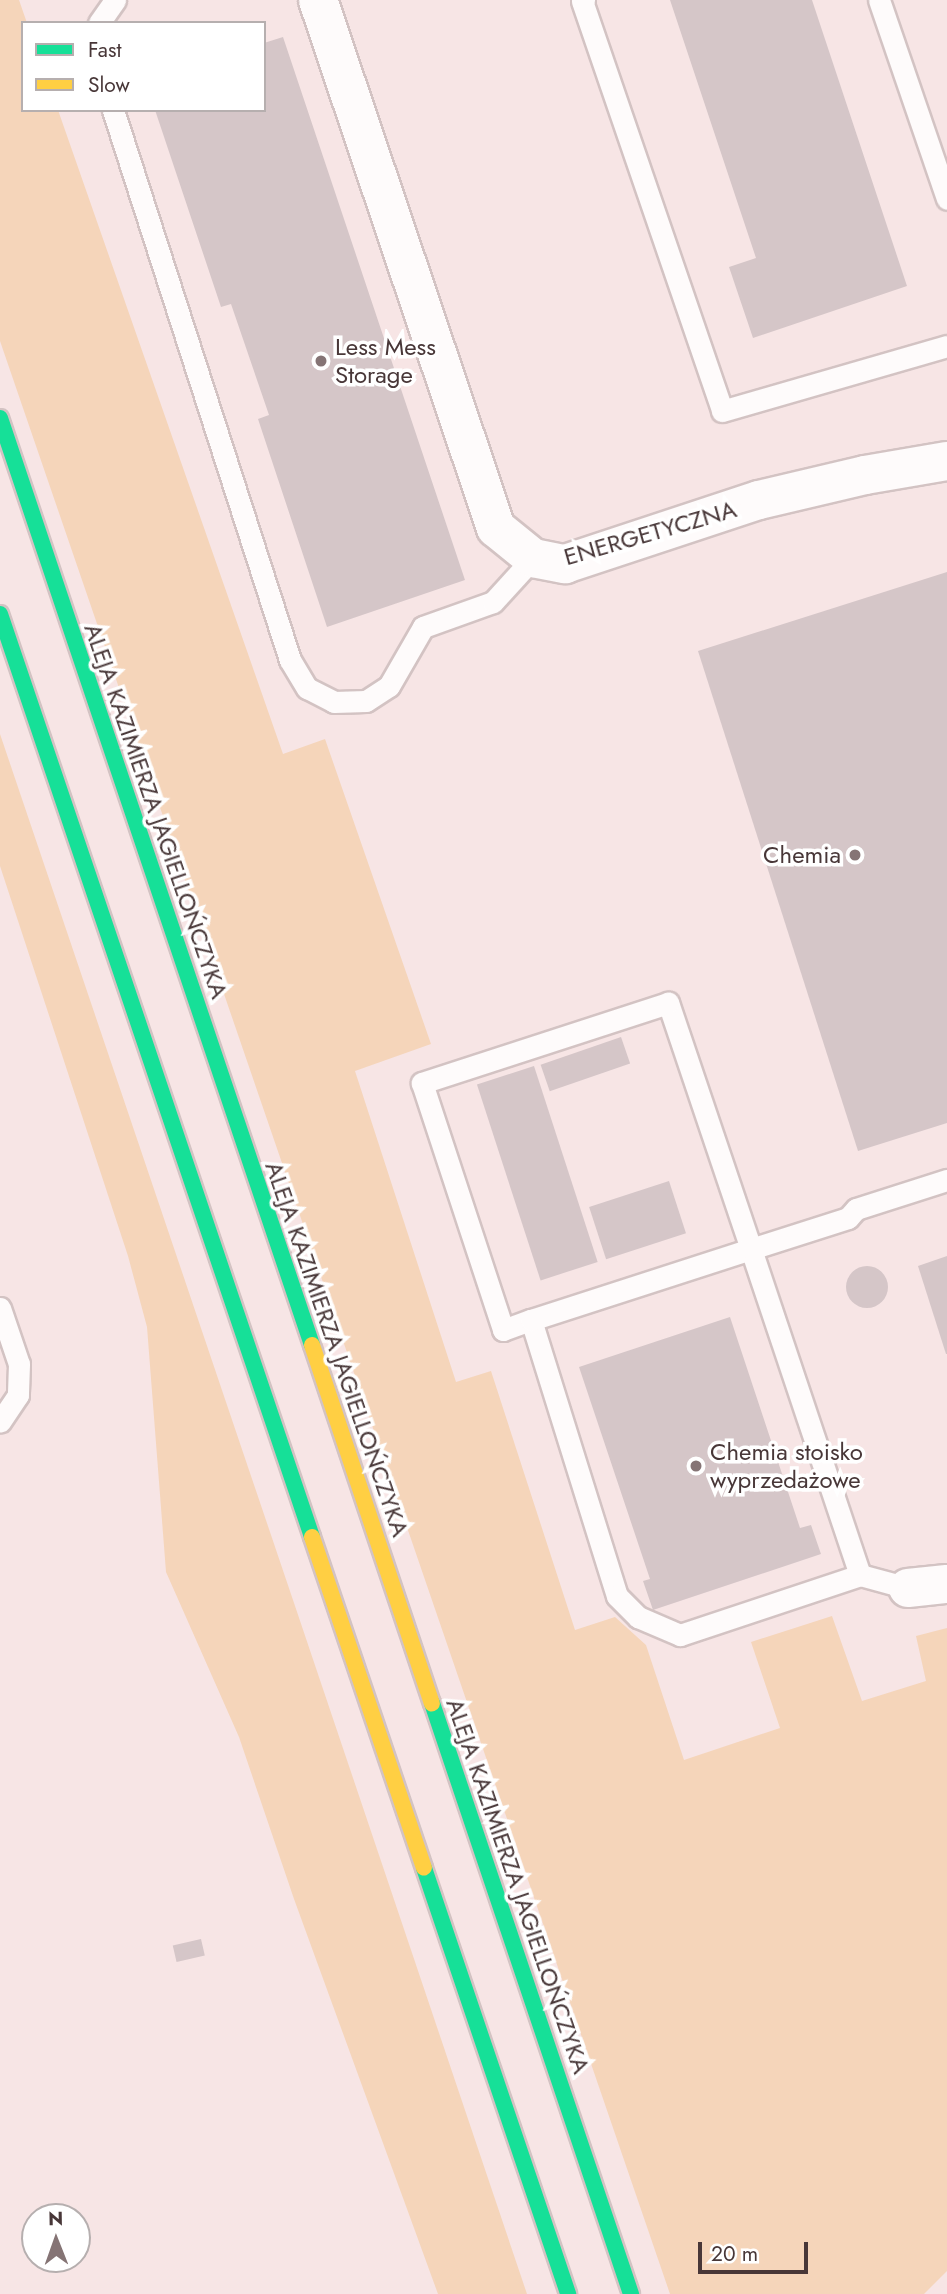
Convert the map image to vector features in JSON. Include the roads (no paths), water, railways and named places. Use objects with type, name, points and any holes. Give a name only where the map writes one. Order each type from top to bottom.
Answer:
[{"type":"highway","name":"ALEJA KAZIMIERZA JAGIELLOŃCZYKA","points":[[0,418],[631,2294]]},
{"type":"highway","points":[[0,614],[568,2294]]},
{"type":"street","name":"ENERGETYCZNA","points":[[318,0],[496,528],[533,558],[565,564],[759,500],[865,475],[947,461]]},
{"type":"street","points":[[908,1588],[947,1584]]},
{"type":"lane","points":[[100,21],[115,0]]},
{"type":"lane","points":[[584,0],[582,1],[722,411],[947,346]]},
{"type":"lane","points":[[879,0],[947,199]]},
{"type":"lane","points":[[114,112],[290,660],[307,688],[334,702],[366,701],[389,686],[423,627],[493,602],[533,558]]},
{"type":"lane","points":[[860,1575],[751,1249],[668,1003],[422,1083],[503,1330],[531,1320],[751,1249],[848,1218],[856,1209],[947,1180]]},
{"type":"lane","points":[[0,1308],[19,1364],[18,1395],[0,1422]]},
{"type":"lane","points":[[531,1320],[617,1596],[638,1617],[680,1635],[860,1575],[908,1588]]},
{"type":"place","name":"Less Mess Storage","points":[[321,361]]},
{"type":"place","name":"Chemia","points":[[855,855]]},
{"type":"place","name":"Chemia stoisko wyprzedażowe","points":[[696,1466]]}]
